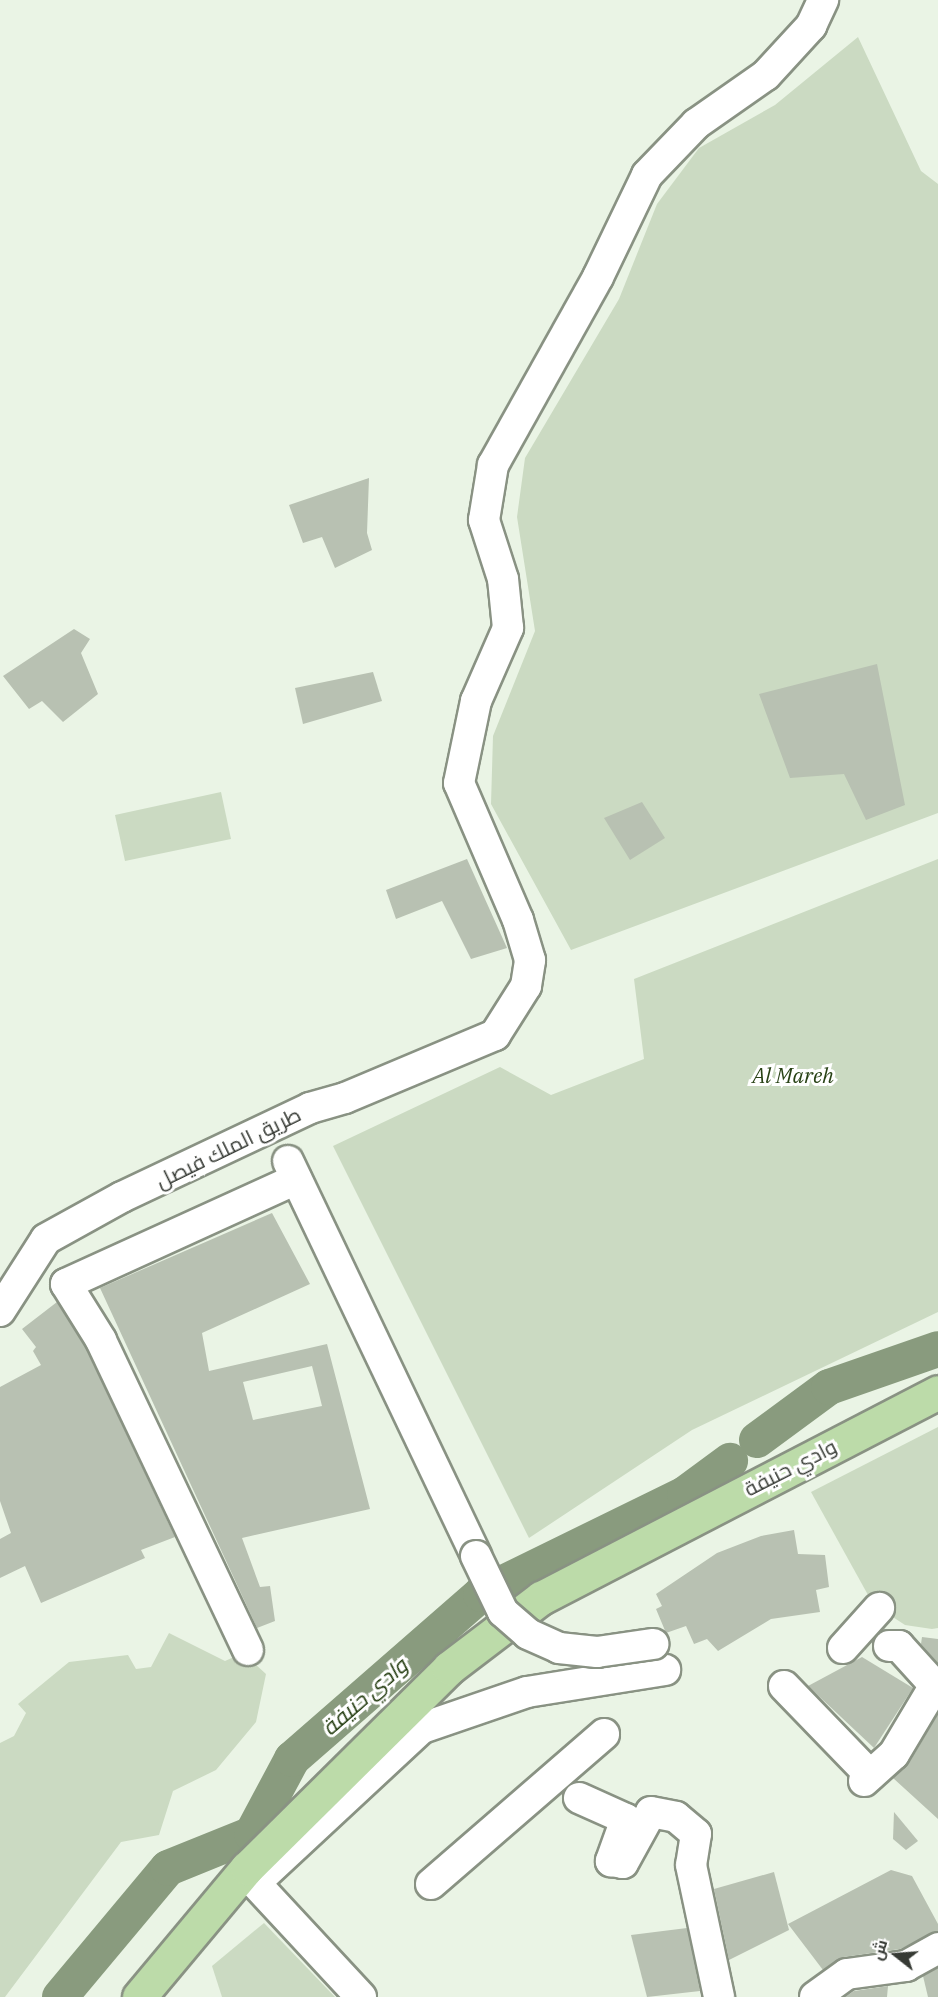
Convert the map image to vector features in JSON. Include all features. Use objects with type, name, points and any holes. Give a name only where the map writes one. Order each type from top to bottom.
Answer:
[{"type":"main road","name":"وادي حنيفة","points":[[139,1997],[255,1860],[449,1668],[541,1598],[938,1392]]},
{"type":"street","name":"طريق الملك فيصل","points":[[0,1311],[46,1239],[122,1197],[310,1107],[345,1098],[495,1035],[526,986],[530,960],[518,920],[459,783],[476,700],[508,628],[503,579],[484,520],[494,465],[598,277],[647,175],[696,124],[766,75],[811,26],[823,0]]},
{"type":"street","points":[[248,1650],[101,1340],[66,1284],[292,1170],[503,1612],[528,1634],[559,1648],[597,1652],[666,1669],[527,1692],[422,1728],[255,1883],[361,1997]]},
{"type":"street","points":[[843,1648],[879,1608]]},
{"type":"street","points":[[784,1686],[867,1778],[894,1754],[936,1688],[898,1639]]},
{"type":"street","points":[[431,1884],[604,1734]]},
{"type":"street","points":[[579,1798],[626,1819],[611,1861],[623,1863],[651,1812],[676,1817],[696,1834],[691,1865],[719,1997]]},
{"type":"street","points":[[815,1997],[847,1974],[906,1966],[938,1948]]},
{"type":"green space","points":[[858,37],[921,171],[938,184],[938,813],[571,950],[491,804],[493,736],[535,631],[517,517],[525,458],[619,299],[657,204],[699,148],[775,105]]},
{"type":"green space","points":[[221,792],[231,839],[125,861],[115,815]]},
{"type":"green space","name":"Al Mareh","points":[[938,859],[938,1312],[692,1430],[529,1538],[333,1146],[500,1067],[551,1095],[644,1059],[634,979]]},
{"type":"green space","points":[[938,1427],[938,1628],[932,1629],[905,1625],[873,1604],[811,1492]]},
{"type":"green space","points":[[169,1633],[225,1661],[243,1653],[266,1674],[256,1722],[216,1770],[173,1791],[159,1835],[121,1842],[5,1997],[0,1997],[0,1743],[14,1736],[26,1713],[18,1704],[69,1662],[128,1655],[136,1669],[151,1667]]},
{"type":"green space","points":[[264,1923],[335,1997],[222,1997],[212,1966]]},
{"type":"building","points":[[369,478],[367,533],[372,550],[335,568],[322,537],[303,543],[289,505]]},
{"type":"building","points":[[74,629],[90,639],[81,653],[98,694],[63,722],[42,701],[29,709],[3,676]]},
{"type":"building","points":[[877,664],[905,805],[866,820],[844,774],[790,778],[759,694]]},
{"type":"building","points":[[373,672],[382,701],[303,724],[295,688]]},
{"type":"building","points":[[642,802],[665,838],[630,860],[604,818]]},
{"type":"building","points":[[467,859],[507,948],[471,959],[442,901],[396,919],[386,890]]},
{"type":"building","points":[[272,1213],[310,1284],[202,1333],[209,1371],[327,1344],[370,1509],[242,1538],[260,1587],[270,1586],[275,1621],[257,1628],[100,1288]],"holes":[[[312,1366],[322,1406],[253,1420],[243,1382]]]},
{"type":"building","points":[[57,1302],[86,1348],[175,1537],[141,1550],[145,1558],[41,1603],[25,1566],[0,1578],[0,1539],[11,1533],[0,1501],[0,1387],[41,1365],[33,1351],[36,1347],[22,1329]]},
{"type":"building","points":[[794,1530],[798,1554],[825,1555],[829,1587],[816,1590],[820,1612],[771,1619],[718,1651],[707,1639],[694,1644],[686,1626],[666,1633],[656,1609],[662,1606],[656,1594],[717,1553],[761,1536]]},
{"type":"building","points":[[922,1637],[938,1639],[938,1663],[921,1644]]},
{"type":"building","points":[[862,1657],[913,1688],[874,1748],[808,1686]]},
{"type":"building","points":[[938,1714],[938,1819],[893,1778],[909,1763]]},
{"type":"building","points":[[894,1812],[918,1841],[906,1850],[893,1839]]},
{"type":"building","points":[[891,1870],[912,1876],[938,1924],[938,1931],[900,1949],[844,1957],[823,1970],[788,1924]]},
{"type":"building","points":[[774,1872],[789,1930],[729,1960],[714,1889]]},
{"type":"building","points":[[687,1928],[700,1991],[647,1997],[631,1935]]},
{"type":"building","points":[[938,1968],[938,1997],[928,1997],[923,1976]]},
{"type":"building","points":[[888,1986],[887,1997],[845,1997],[854,1991]]},
{"type":"waterway","name":"وادي حنيفة","points":[[757,1440],[829,1387],[938,1349]]},
{"type":"waterway","name":"وادي حنيفة","points":[[60,1997],[168,1868],[252,1834],[292,1759],[481,1594],[685,1494],[730,1461]]}]
